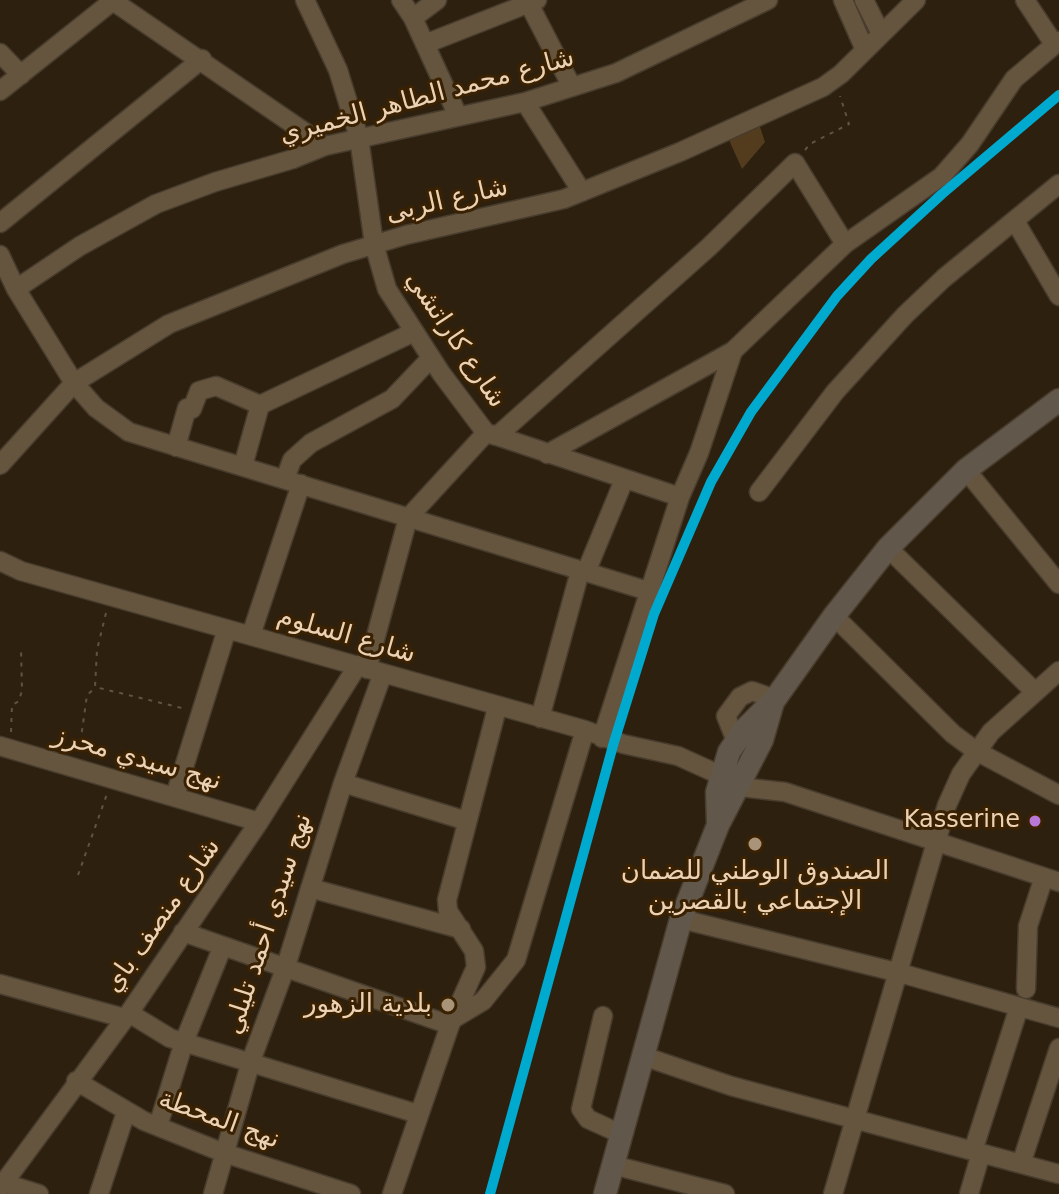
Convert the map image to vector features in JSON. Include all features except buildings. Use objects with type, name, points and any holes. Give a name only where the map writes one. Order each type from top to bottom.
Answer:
[{"type":"main road","points":[[718,825],[720,775],[732,746],[774,700],[888,548],[966,470],[1059,400]]},
{"type":"main road","points":[[605,1194],[681,919],[718,825],[750,764],[774,700]]},
{"type":"main road","points":[[732,746],[750,764]]},
{"type":"main road","points":[[720,775],[740,787]]},
{"type":"street","name":"شارع كاراتشي","points":[[305,0],[338,70],[359,138],[374,244],[387,289],[431,358],[492,435],[680,497]]},
{"type":"street","points":[[401,0],[413,18],[458,116]]},
{"type":"street","points":[[413,18],[437,0]]},
{"type":"street","name":"شارع محمد الطاهر الخميري","points":[[16,289],[80,246],[156,204],[325,146],[525,102],[572,87],[675,47],[768,0]]},
{"type":"street","points":[[843,0],[865,50]]},
{"type":"street","points":[[864,0],[881,34]]},
{"type":"street","name":"شارع الربى","points":[[0,465],[74,383],[169,324],[233,296],[374,244],[530,209],[582,192],[733,129],[832,80],[916,0]]},
{"type":"street","points":[[547,454],[733,351],[845,244],[942,176],[970,144],[1014,79],[1056,43],[1025,0]]},
{"type":"street","points":[[425,44],[531,1],[572,87]]},
{"type":"street","points":[[0,91],[105,3],[202,59],[325,146]]},
{"type":"street","points":[[0,53],[21,75]]},
{"type":"street","points":[[0,223],[202,59]]},
{"type":"street","points":[[525,102],[582,192]]},
{"type":"street","points":[[370,669],[408,518],[492,435],[709,247],[795,163],[845,244]]},
{"type":"street","points":[[759,492],[813,419],[876,346],[944,278],[1059,184]]},
{"type":"street","points":[[1015,221],[1059,296]]},
{"type":"street","points":[[0,255],[16,289],[74,383],[96,408],[129,432],[648,591]]},
{"type":"street","points":[[176,447],[187,408],[192,409],[199,391],[216,386],[260,405],[414,332]]},
{"type":"street","points":[[452,1022],[483,1001],[516,960],[593,734],[699,453],[733,351]]},
{"type":"street","points":[[251,635],[293,481],[292,460],[311,443],[392,399],[431,358]]},
{"type":"street","points":[[243,466],[260,405]]},
{"type":"street","points":[[966,470],[1059,584]]},
{"type":"street","points":[[540,718],[583,572],[624,480]]},
{"type":"street","points":[[888,548],[1034,691]]},
{"type":"street","name":"شارع السلوم","points":[[0,561],[21,571],[497,708],[678,756],[720,775]]},
{"type":"street","points":[[834,616],[939,721],[976,751],[1059,795]]},
{"type":"street","points":[[175,796],[227,629]]},
{"type":"street","name":"نهج سيدي أحمد تليلي","points":[[213,1194],[251,1061],[285,969],[343,783],[370,669]]},
{"type":"street","name":"شارع منصف باي","points":[[2,1186],[370,669]]},
{"type":"street","points":[[833,1194],[900,973],[934,843],[961,774],[976,751],[1034,691],[1059,671]]},
{"type":"street","points":[[392,1194],[452,1022],[476,967],[474,951],[447,906],[497,708]]},
{"type":"street","name":"شارع السلوم","points":[[678,756],[732,746]]},
{"type":"street","name":"نهج سيدي محرز","points":[[4,748],[259,822]]},
{"type":"street","points":[[750,764],[785,792]]},
{"type":"street","points":[[343,783],[467,821]]},
{"type":"street","points":[[740,787],[785,792],[1051,880],[1028,926],[1026,989]]},
{"type":"street","points":[[310,888],[461,929]]},
{"type":"street","points":[[681,919],[900,973],[1059,1018]]},
{"type":"street","points":[[183,932],[222,948],[452,1022]]},
{"type":"street","points":[[158,1126],[184,1042],[222,948]]},
{"type":"street","points":[[0,984],[126,1015],[184,1042],[418,1114]]},
{"type":"street","points":[[969,1194],[977,1152],[1019,1007]]},
{"type":"street","points":[[603,1016],[581,1109],[588,1119],[621,1134]]},
{"type":"street","points":[[1021,1164],[1059,1048]]},
{"type":"street","points":[[643,1056],[731,1086],[856,1117],[1059,1174]]},
{"type":"street","name":"نهج المحطة","points":[[76,1081],[126,1112],[158,1126],[224,1153],[351,1194]]},
{"type":"street","points":[[99,1194],[126,1112]]},
{"type":"street","points":[[613,1165],[725,1194]]},
{"type":"street","points":[[2,1186],[39,1194]]},
{"type":"path","points":[[795,163],[810,144],[849,124],[832,80]]},
{"type":"path","points":[[75,767],[83,739],[87,695],[95,687],[97,650],[111,596]]},
{"type":"path","points":[[4,748],[12,705],[19,701],[22,690],[21,648]]},
{"type":"path","points":[[95,687],[170,703],[201,715]]},
{"type":"path","points":[[78,875],[113,778]]},
{"type":"shaded area","points":[[759,124],[765,142],[742,169],[729,140]]},
{"type":"transit line","points":[[490,1194],[614,742],[654,614],[711,482],[751,412],[837,296],[871,259],[942,194],[1059,95]]},
{"type":"place","name":"Kasserine","points":[[1035,821]]},
{"type":"place","name":"الصندوق الوطني للضمان الإجتماعي بالقصرين","points":[[755,844]]},
{"type":"place","name":"بلدية الزهور","points":[[448,1005]]}]
